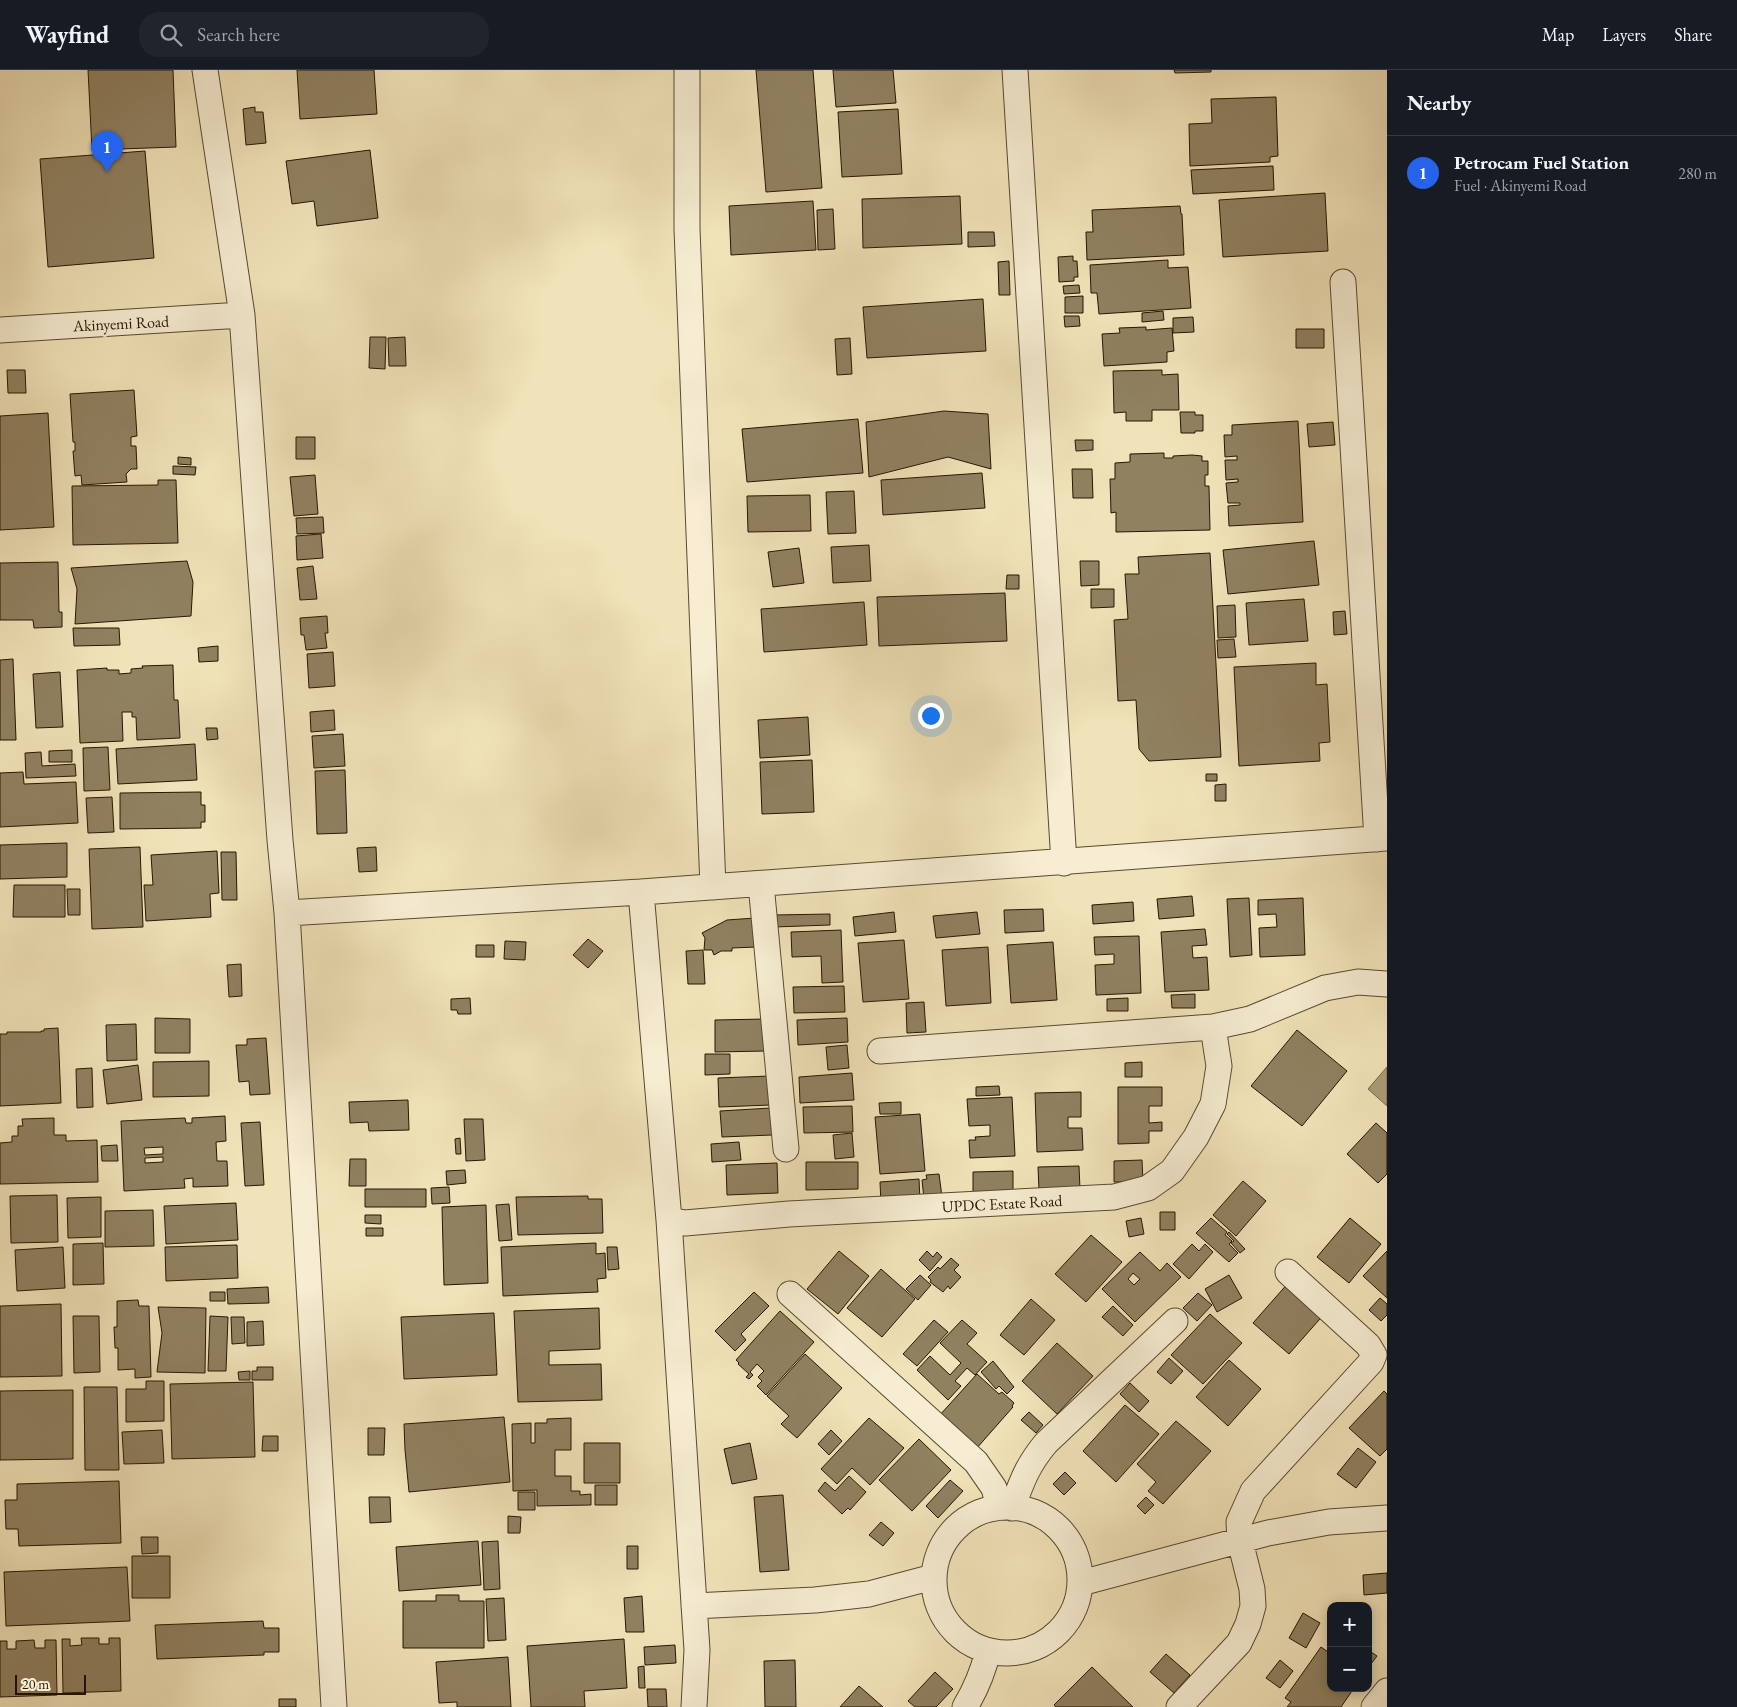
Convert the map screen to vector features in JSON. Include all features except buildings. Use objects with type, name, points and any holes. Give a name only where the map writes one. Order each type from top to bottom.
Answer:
[{"type":"street","points":[[205,70],[242,315],[287,914],[334,1707]]},
{"type":"street","points":[[686,70],[687,229],[712,887]]},
{"type":"street","points":[[1015,70],[1064,863]]},
{"type":"street","points":[[287,914],[761,884],[1382,839],[1343,282]]},
{"type":"street","name":"Akinyemi Road","points":[[0,330],[242,315]]},
{"type":"street","points":[[761,884],[786,1149]]},
{"type":"street","points":[[641,892],[669,1220],[697,1650],[694,1707]]},
{"type":"street","points":[[880,1050],[1213,1027],[1250,1019],[1325,988],[1358,982],[1387,984]]},
{"type":"street","name":"UPDC Estate Road","points":[[669,1220],[685,1223],[789,1214],[1114,1197],[1148,1188],[1172,1171],[1196,1137],[1213,1104],[1219,1066],[1213,1027]]},
{"type":"street","points":[[1180,1707],[1239,1643],[1248,1624],[1253,1606],[1252,1589],[1240,1541],[1239,1522],[1253,1491],[1371,1362],[1374,1355],[1368,1345],[1288,1272]]},
{"type":"street","points":[[790,1294],[976,1462],[1006,1508]]},
{"type":"street","points":[[1006,1508],[1032,1460],[1046,1443],[1175,1322]]},
{"type":"street","points":[[1006,1508],[1025,1509],[1048,1520],[1067,1537],[1077,1557],[1081,1582],[1076,1608],[1062,1629],[1038,1647],[1013,1654],[988,1651],[964,1640],[948,1624],[936,1602],[933,1577],[938,1552],[952,1531],[975,1514],[1006,1508]]},
{"type":"street","points":[[1081,1582],[1268,1533],[1329,1522],[1387,1518]]},
{"type":"street","points":[[694,1606],[815,1600],[870,1594],[933,1577]]},
{"type":"street","points":[[965,1707],[983,1671],[988,1651]]},
{"type":"street","points":[[1374,1707],[1387,1691]]},
{"type":"shaded area","points":[[1387,1067],[1387,1106],[1368,1089]]},
{"type":"place","name":"Petrocam Fuel Station","points":[[107,172]]}]
